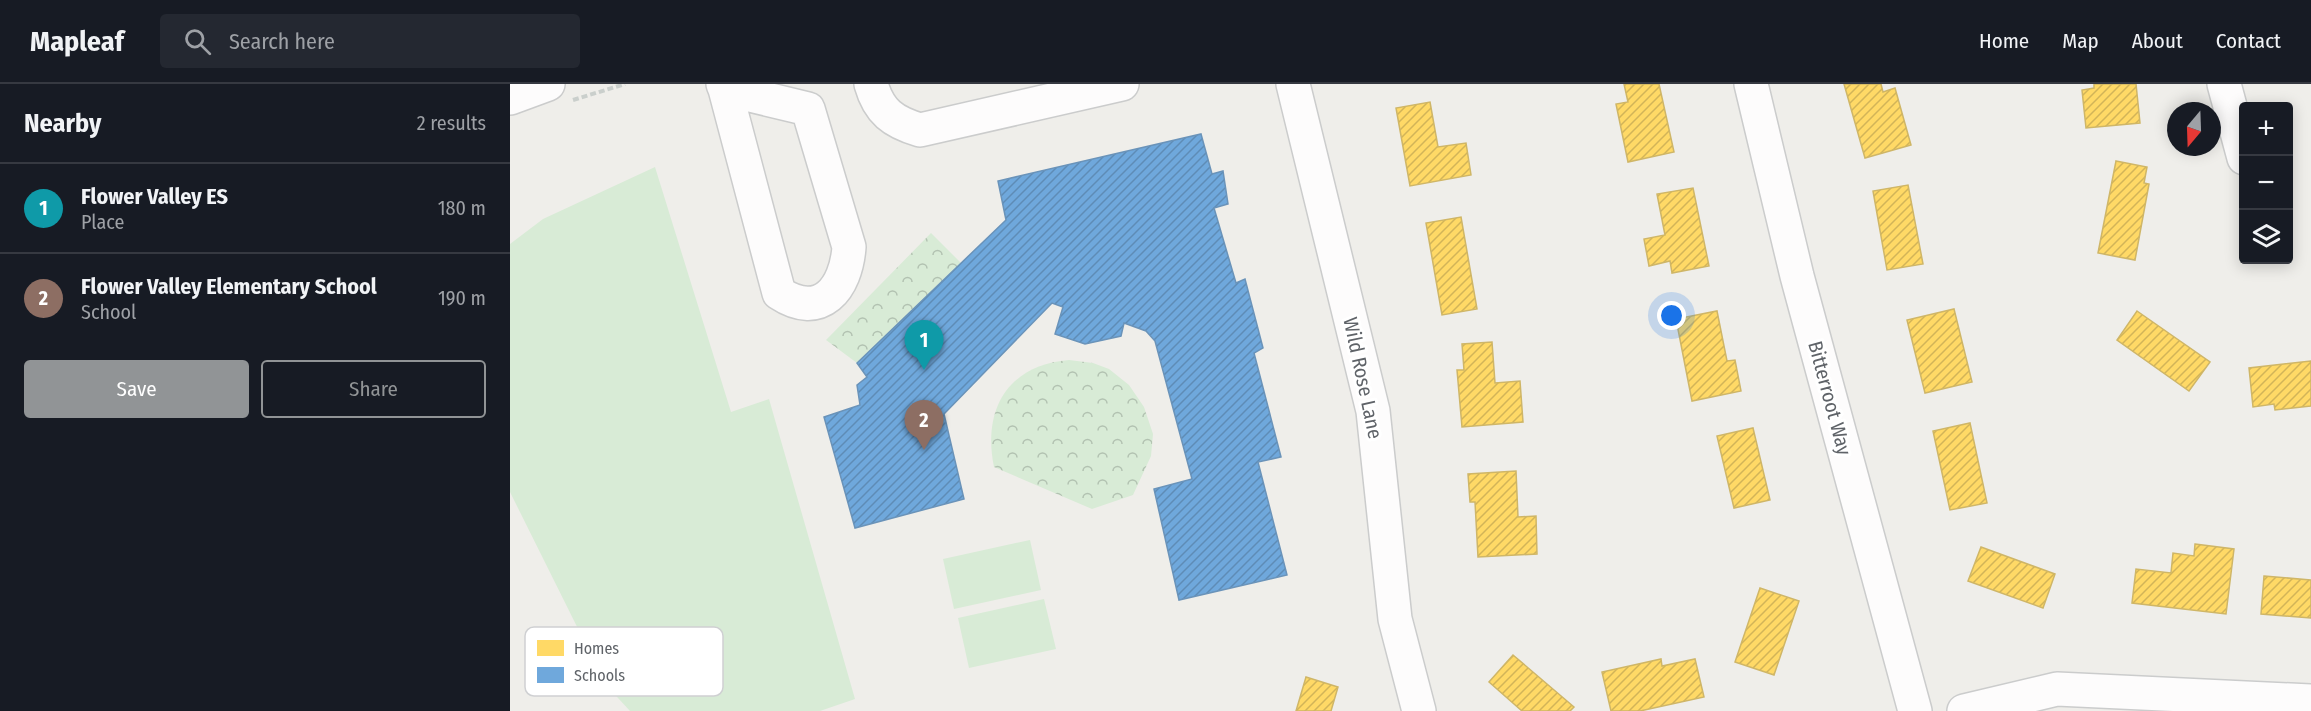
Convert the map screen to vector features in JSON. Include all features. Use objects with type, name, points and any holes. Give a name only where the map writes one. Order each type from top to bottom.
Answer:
[{"type":"street","points":[[510,98],[548,84]]},
{"type":"street","points":[[871,84],[876,99],[897,123],[920,130],[1122,84]]},
{"type":"street","name":"Wild Rose Lane","points":[[1293,84],[1373,411],[1395,619],[1419,711]]},
{"type":"street","name":"Bitterroot Way","points":[[1750,84],[1797,276],[1915,711]]},
{"type":"street","points":[[2224,84],[2243,156]]},
{"type":"street","points":[[724,86],[808,109],[849,247],[848,269],[839,286],[828,297],[812,303],[794,303],[779,293],[724,86]]},
{"type":"street","points":[[1964,711],[2057,689],[2311,701]]},
{"type":"green space","points":[[655,167],[731,412],[769,399],[855,699],[820,711],[630,711],[616,696],[723,696],[723,627],[577,627],[510,492],[510,244],[543,219]]},
{"type":"green space","points":[[931,233],[961,263],[857,363],[826,340]]},
{"type":"green space","points":[[1069,360],[1093,363],[1109,369],[1129,385],[1144,407],[1153,434],[1151,456],[1133,495],[1092,509],[994,467],[991,446],[992,427],[996,409],[1004,394],[1015,381],[1030,371],[1048,364]]},
{"type":"green space","points":[[1030,540],[1041,590],[954,609],[943,559]]},
{"type":"green space","points":[[1044,599],[1056,649],[969,668],[958,618]]},
{"type":"building: Homes","points":[[1624,84],[1659,84],[1674,152],[1628,162],[1616,104],[1628,102]]},
{"type":"building: Homes","points":[[1844,84],[1881,84],[1883,92],[1895,88],[1911,145],[1865,158]]},
{"type":"building: Homes","points":[[2094,84],[2136,84],[2140,123],[2086,128],[2082,90],[2094,88]]},
{"type":"building: Homes","points":[[1430,102],[1438,147],[1466,143],[1471,175],[1410,186],[1396,108]]},
{"type":"building: Homes","points":[[2116,161],[2147,167],[2144,183],[2149,184],[2135,260],[2098,253]]},
{"type":"building: Homes","points":[[1908,185],[1923,264],[1887,270],[1873,191]]},
{"type":"building: Homes","points":[[1693,188],[1709,266],[1672,273],[1670,261],[1649,266],[1644,239],[1665,235],[1657,194]]},
{"type":"building: Homes","points":[[1461,217],[1477,309],[1442,315],[1426,223]]},
{"type":"building: Homes","points":[[1954,309],[1972,382],[1925,393],[1907,320]]},
{"type":"building: Homes","points":[[1717,311],[1727,361],[1735,360],[1741,391],[1692,401],[1676,319]]},
{"type":"building: Homes","points":[[2137,311],[2210,362],[2189,391],[2117,340]]},
{"type":"building: Homes","points":[[1492,342],[1495,383],[1520,381],[1523,422],[1462,427],[1457,370],[1464,370],[1462,344]]},
{"type":"building: Homes","points":[[2311,361],[2311,406],[2275,410],[2274,404],[2253,407],[2249,368]]},
{"type":"building: Homes","points":[[1970,423],[1987,503],[1950,510],[1933,431]]},
{"type":"building: Homes","points":[[1753,428],[1770,500],[1734,508],[1717,436]]},
{"type":"building: Homes","points":[[1516,471],[1518,517],[1536,516],[1537,554],[1478,557],[1475,502],[1470,502],[1468,474]]},
{"type":"building: Homes","points":[[2195,544],[2234,549],[2226,614],[2132,603],[2136,569],[2171,573],[2173,553],[2194,556]]},
{"type":"building: Homes","points":[[1981,547],[2055,574],[2043,608],[1968,581]]},
{"type":"building: Homes","points":[[2264,576],[2311,580],[2311,618],[2261,614]]},
{"type":"building: Homes","points":[[1760,588],[1799,601],[1774,675],[1735,662]]},
{"type":"building: Homes","points":[[1513,655],[1574,707],[1570,711],[1522,711],[1489,682]]},
{"type":"building: Homes","points":[[1661,659],[1662,666],[1695,659],[1704,697],[1640,711],[1611,711],[1602,672]]},
{"type":"building: Homes","points":[[1306,677],[1338,687],[1331,711],[1296,711]]},
{"type":"building: Schools","points":[[1201,134],[1212,174],[1223,171],[1228,204],[1214,208],[1236,283],[1245,279],[1263,348],[1254,353],[1281,457],[1258,462],[1287,575],[1179,600],[1154,489],[1192,479],[1155,341],[1146,331],[1124,323],[1121,336],[1085,344],[1055,334],[1063,307],[1052,303],[944,414],[964,499],[855,528],[824,417],[860,405],[857,385],[867,377],[857,363],[1006,220],[998,181]]},
{"type":"place","name":"Flower Valley ES","points":[[924,370]]},
{"type":"place","name":"Flower Valley Elementary School","points":[[924,450]]}]
